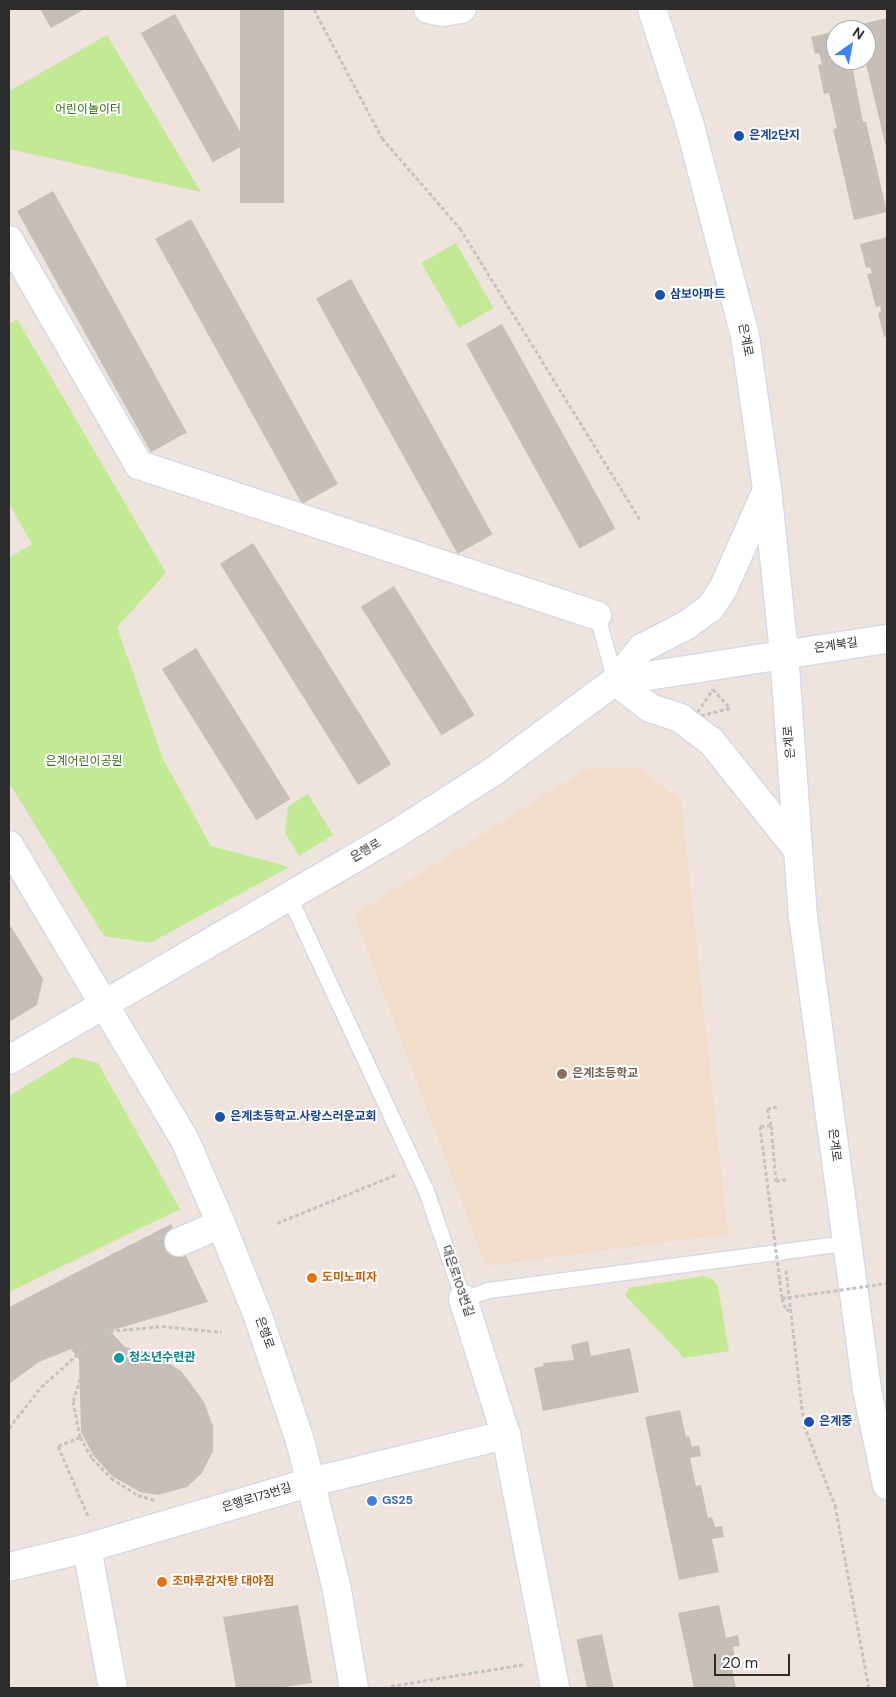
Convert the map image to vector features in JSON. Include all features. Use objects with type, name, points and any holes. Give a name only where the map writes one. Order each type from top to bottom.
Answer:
[{"type":"street","points":[[428,9],[450,12],[462,9]]},
{"type":"street","name":"은계로","points":[[652,9],[690,126],[745,336],[767,488],[784,653],[803,916],[867,1390],[887,1485]]},
{"type":"street","points":[[9,240],[139,465],[597,616]]},
{"type":"street","points":[[767,488],[714,602],[691,623],[642,648],[615,681],[650,708],[680,718],[711,741],[798,850]]},
{"type":"street","name":"은계북길","points":[[615,681],[784,653],[887,639]]},
{"type":"street","name":"은행로","points":[[9,1060],[289,897],[494,771],[615,681]]},
{"type":"street","name":"은행로","points":[[9,845],[106,1002],[184,1138],[221,1224],[280,1378],[311,1482],[337,1590],[354,1688]]},
{"type":"street","points":[[179,1242],[221,1224]]},
{"type":"street","name":"대은로103번길","points":[[463,1299],[506,1435],[556,1688]]},
{"type":"street","name":"은행로173번길","points":[[9,1567],[87,1548],[311,1482],[506,1435]]},
{"type":"street","points":[[87,1548],[113,1688]]},
{"type":"lane","points":[[597,616],[615,681]]},
{"type":"lane","name":"대은로103번길","points":[[289,897],[425,1188],[463,1299]]},
{"type":"lane","points":[[463,1299],[488,1290],[846,1243]]},
{"type":"path","points":[[314,9],[382,138],[460,228],[641,521]]},
{"type":"path","points":[[779,1106],[767,1109],[771,1125],[776,1181],[787,1179]]},
{"type":"path","points":[[771,1125],[760,1126],[782,1298],[786,1310],[792,1309]]},
{"type":"path","points":[[277,1223],[398,1174]]},
{"type":"path","points":[[785,1264],[792,1309],[804,1425],[835,1505],[869,1688]]},
{"type":"path","points":[[782,1298],[887,1283]]},
{"type":"path","points":[[9,1428],[41,1388],[90,1344],[110,1331],[162,1326],[222,1332]]},
{"type":"path","points":[[84,1366],[73,1401],[74,1419],[80,1437],[92,1458],[111,1478],[138,1495],[158,1500]]},
{"type":"path","points":[[80,1437],[58,1446],[88,1518]]},
{"type":"path","points":[[391,1686],[528,1663]]},
{"type":"shaded area","name":"은계초등학교","points":[[639,768],[681,801],[728,1234],[486,1266],[354,915],[586,769]]},
{"type":"green space","name":"어린이놀이터","points":[[107,35],[201,192],[9,149],[9,91]]},
{"type":"green space","points":[[456,243],[494,308],[459,328],[421,263]]},
{"type":"green space","name":"은계어린이공원","points":[[17,319],[166,573],[117,627],[163,759],[211,846],[289,867],[150,943],[104,936],[9,783],[9,558],[32,544],[9,504],[9,324]]},
{"type":"green space","points":[[308,794],[333,835],[299,856],[285,833],[288,806]]},
{"type":"green space","points":[[73,1057],[98,1063],[180,1209],[9,1292],[9,1096]]},
{"type":"green space","points":[[704,1276],[713,1280],[718,1287],[729,1351],[684,1358],[625,1295],[629,1288]]},
{"type":"building","points":[[40,9],[85,9],[51,28]]},
{"type":"building","points":[[240,9],[284,9],[284,203],[240,203]]},
{"type":"building","points":[[175,14],[247,143],[213,162],[141,33]]},
{"type":"building","points":[[887,18],[887,151],[867,70],[876,70],[876,21]]},
{"type":"building","points":[[826,33],[826,70],[853,70],[863,122],[866,122],[887,212],[854,220],[833,129],[837,128],[829,93],[824,94],[818,65],[822,64],[819,53],[815,54],[811,37]]},
{"type":"building","points":[[53,191],[187,432],[151,452],[17,211]]},
{"type":"building","points":[[191,219],[338,484],[302,504],[155,239]]},
{"type":"building","points":[[887,237],[887,336],[884,337],[878,313],[881,312],[880,306],[876,307],[867,274],[872,273],[870,267],[866,268],[860,244]]},
{"type":"building","points":[[351,279],[493,534],[458,554],[316,298]]},
{"type":"building","points":[[502,324],[615,529],[580,549],[466,344]]},
{"type":"building","points":[[253,543],[391,764],[358,785],[220,564]]},
{"type":"building","points":[[394,586],[475,715],[441,736],[361,607]]},
{"type":"building","points":[[196,648],[290,799],[256,820],[162,669]]},
{"type":"building","points":[[9,923],[43,979],[37,1005],[9,1022]]},
{"type":"building","name":"청소년수련관","points":[[171,1224],[208,1302],[110,1331],[125,1347],[156,1354],[182,1372],[204,1402],[213,1426],[213,1451],[202,1473],[187,1487],[158,1495],[140,1492],[112,1476],[93,1455],[81,1432],[79,1360],[71,1349],[39,1362],[9,1384],[9,1307]]},
{"type":"building","points":[[588,1341],[591,1356],[630,1348],[639,1392],[543,1411],[534,1368],[544,1366],[543,1363],[574,1360],[571,1345]]},
{"type":"building","points":[[680,1410],[686,1437],[689,1436],[692,1447],[699,1445],[701,1456],[690,1458],[696,1486],[701,1485],[708,1518],[712,1517],[715,1527],[722,1526],[724,1537],[712,1539],[719,1572],[679,1580],[645,1417]]},
{"type":"building","points":[[298,1605],[312,1683],[278,1688],[236,1688],[223,1617]]},
{"type":"building","points":[[719,1605],[726,1638],[738,1635],[740,1646],[733,1647],[735,1658],[730,1659],[736,1688],[694,1688],[678,1613]]},
{"type":"building","points":[[602,1634],[613,1688],[587,1688],[577,1639]]},
{"type":"place","name":"은계2단지","points":[[739,136]]},
{"type":"place","name":"삼보아파트","points":[[660,295]]},
{"type":"place","name":"은계초등학교","points":[[562,1074]]},
{"type":"place","name":"은계초등학교.사랑스러운교회","points":[[220,1117]]},
{"type":"place","name":"도미노피자","points":[[312,1278]]},
{"type":"place","name":"청소년수련관","points":[[119,1358]]},
{"type":"place","name":"은계중","points":[[809,1422]]},
{"type":"place","name":"GS25","points":[[372,1501]]},
{"type":"place","name":"조마루감자탕 대야점","points":[[162,1582]]}]
